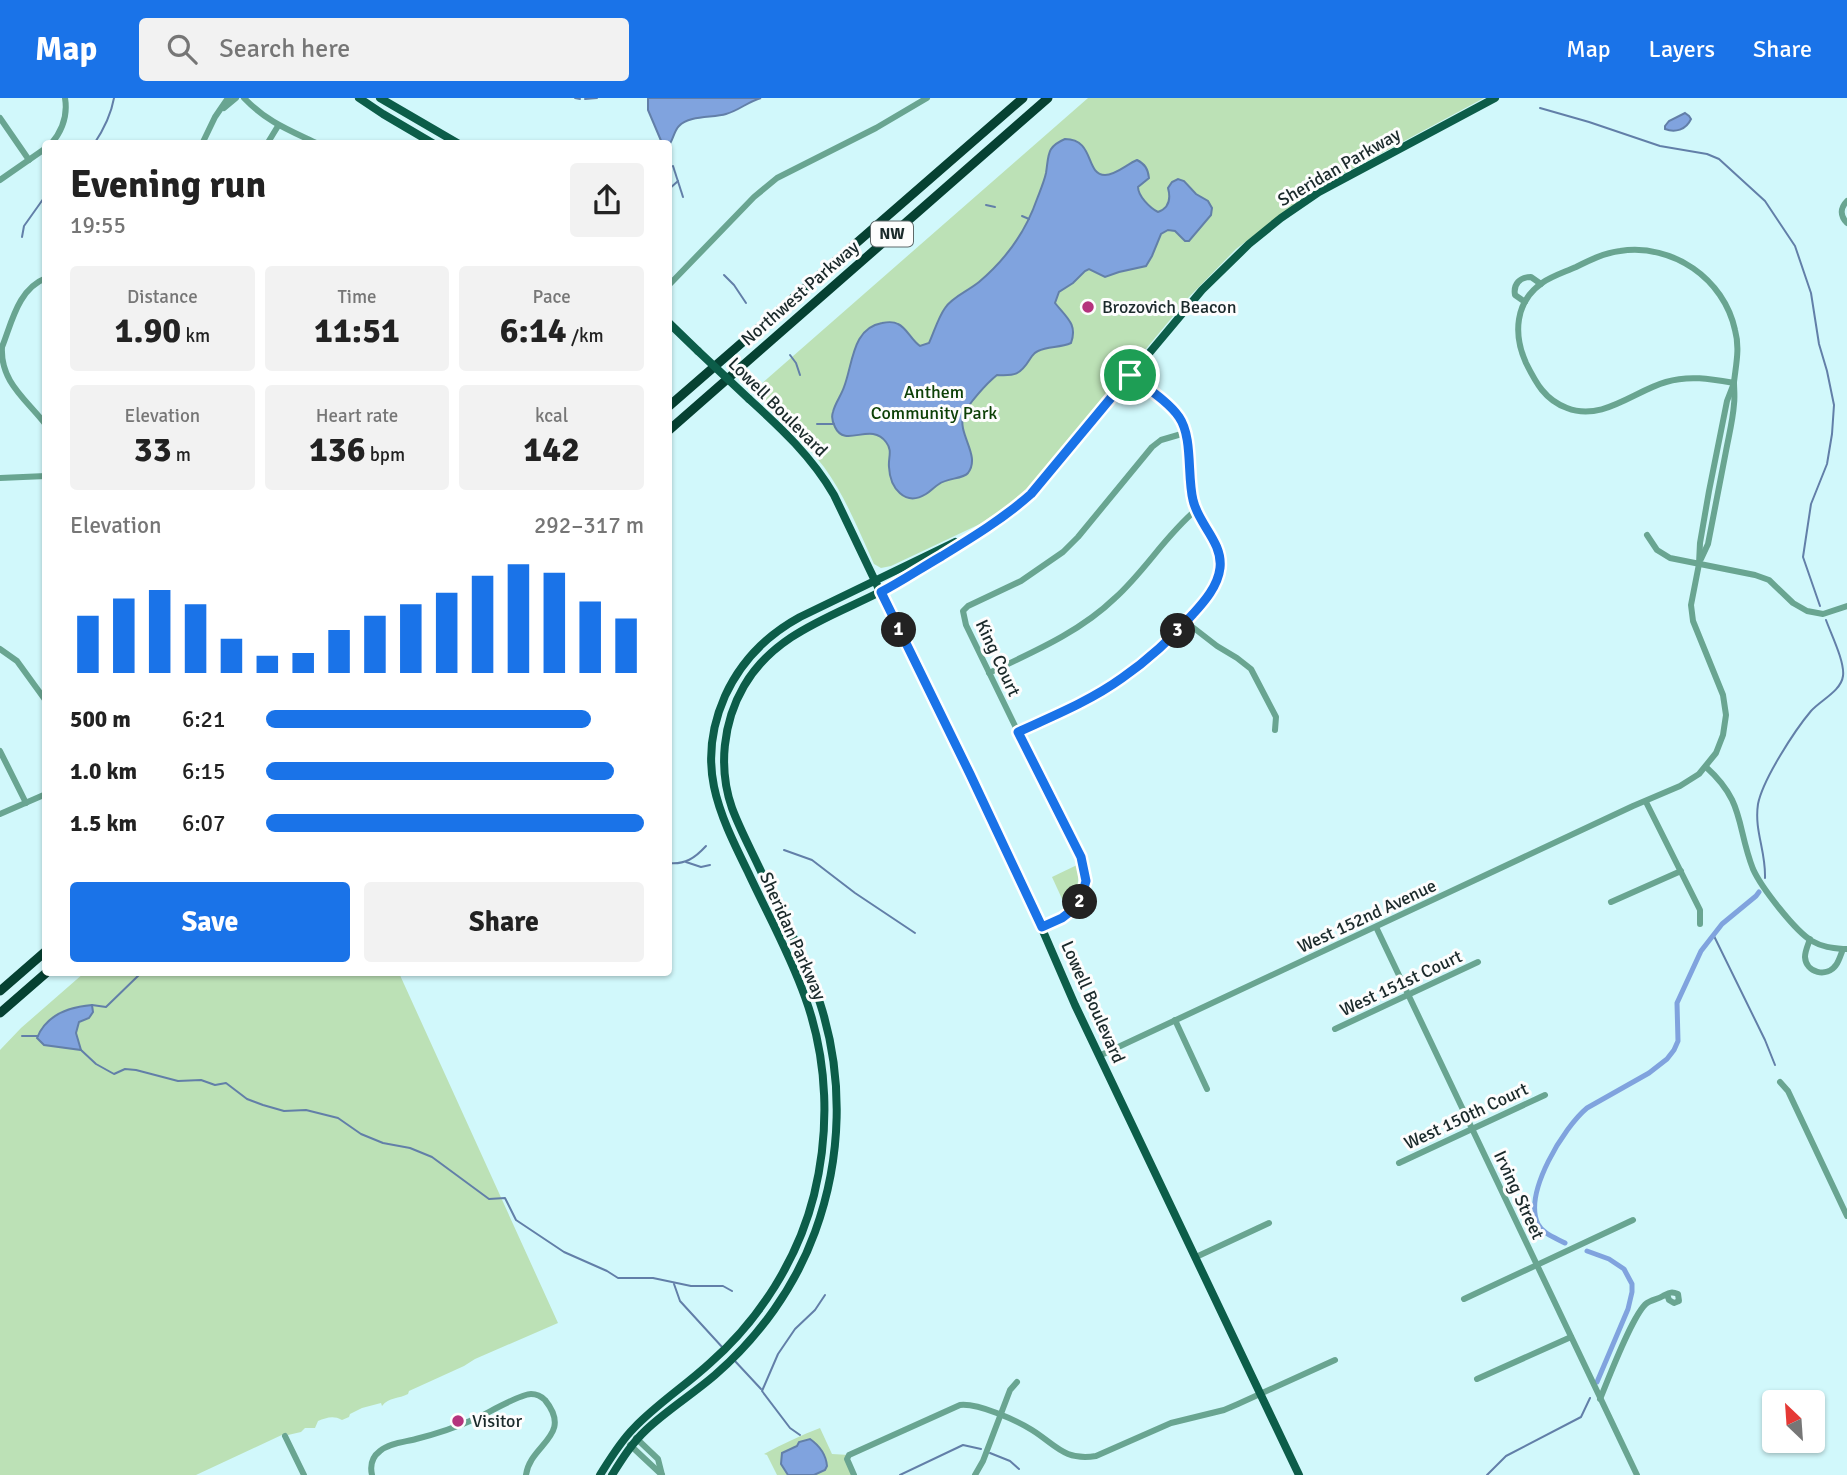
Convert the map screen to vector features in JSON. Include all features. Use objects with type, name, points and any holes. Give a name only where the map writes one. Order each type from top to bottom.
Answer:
[{"type":"highway","name":"Northwest Parkway","points":[[672,404],[1023,98]]},
{"type":"highway","name":"Northwest Parkway","points":[[672,427],[1048,98]]},
{"type":"highway","points":[[0,991],[42,954]]},
{"type":"highway","points":[[0,1013],[43,976]]},
{"type":"main road","points":[[359,98],[427,140]]},
{"type":"main road","points":[[380,98],[452,140]]},
{"type":"main road","name":"Sheridan Parkway","points":[[612,1475],[652,1425],[716,1374],[753,1337],[792,1282],[815,1233],[833,1163],[837,1097],[829,1033],[816,989],[802,956],[738,824],[724,772],[726,735],[733,710],[745,685],[773,650],[803,629],[906,578],[1011,511],[1031,494],[1210,281],[1281,218],[1335,183],[1495,98]]},
{"type":"main road","name":"Lowell Boulevard","points":[[672,326],[796,443],[823,477],[839,505],[976,785],[1075,1005],[1299,1475]]},
{"type":"main road","name":"Sheridan Parkway","points":[[600,1475],[630,1432],[710,1364],[742,1331],[764,1302],[796,1246],[819,1170],[825,1107],[820,1050],[796,972],[719,809],[712,769],[713,737],[720,709],[742,666],[761,644],[790,622],[986,527]]},
{"type":"street","points":[[54,140],[65,121],[65,98]]},
{"type":"street","points":[[204,140],[228,98]]},
{"type":"street","points":[[215,117],[236,98]]},
{"type":"street","points":[[244,98],[278,126],[309,140]]},
{"type":"street","points":[[672,282],[754,197],[777,178],[876,128],[927,98]]},
{"type":"street","points":[[0,118],[29,160]]},
{"type":"street","points":[[269,140],[278,126]]},
{"type":"street","points":[[0,180],[42,151]]},
{"type":"street","points":[[1847,201],[1841,212],[1847,223]]},
{"type":"street","points":[[1734,383],[1704,378],[1680,379],[1655,385],[1600,410],[1570,410],[1553,402],[1541,390],[1518,339],[1520,313],[1525,302],[1541,284],[1595,258],[1618,251],[1648,251],[1679,260],[1707,280],[1729,310],[1736,331],[1738,365],[1734,383],[1727,401],[1718,442],[1700,542],[1691,613],[1721,690],[1726,715],[1720,744],[1706,767],[1723,784],[1734,802],[1750,860],[1758,878],[1797,928],[1810,939],[1827,947],[1845,949],[1835,968],[1817,972],[1810,967],[1805,959],[1810,939]]},
{"type":"street","points":[[1525,302],[1515,295],[1514,288],[1517,283],[1523,278],[1531,277],[1541,284]]},
{"type":"street","points":[[42,280],[33,284],[20,299],[1,355],[8,381],[42,420]]},
{"type":"street","points":[[1018,732],[1090,698],[1121,679],[1153,654],[1207,597],[1220,570],[1219,555],[1196,510],[1190,489],[1185,433],[1178,415],[1130,375]]},
{"type":"street","points":[[1699,564],[1707,544],[1718,493],[1734,406],[1734,383]]},
{"type":"street","name":"King Court","points":[[1042,927],[1062,918],[1080,901],[1086,881],[1081,857],[989,673],[963,611],[968,606],[1021,581],[1063,552],[1152,447],[1161,440],[1185,433]]},
{"type":"street","points":[[1718,442],[1727,443]]},
{"type":"street","points":[[0,478],[42,476]]},
{"type":"street","points":[[1709,491],[1718,493]]},
{"type":"street","points":[[989,673],[1058,639],[1095,615],[1140,573],[1178,526],[1196,510]]},
{"type":"street","points":[[1647,535],[1664,555],[1677,561],[1762,577],[1807,611],[1822,614],[1847,606]]},
{"type":"street","points":[[1186,622],[1251,670],[1276,717],[1275,730]]},
{"type":"street","points":[[0,649],[17,661],[42,695]]},
{"type":"street","points":[[0,751],[26,803]]},
{"type":"street","name":"West 152nd Avenue","points":[[1099,1056],[1680,786],[1706,767]]},
{"type":"street","points":[[0,814],[42,796]]},
{"type":"street","points":[[1646,802],[1700,910],[1700,924]]},
{"type":"street","points":[[1611,902],[1681,871]]},
{"type":"street","name":"Irving Street","points":[[1376,928],[1636,1475]]},
{"type":"street","name":"West 151st Court","points":[[1335,1029],[1478,962]]},
{"type":"street","points":[[1175,1020],[1207,1089]]},
{"type":"street","points":[[1780,1082],[1788,1091],[1847,1216]]},
{"type":"street","name":"West 150th Court","points":[[1399,1163],[1545,1095]]},
{"type":"street","points":[[1464,1299],[1633,1220]]},
{"type":"street","points":[[1196,1257],[1269,1223]]},
{"type":"street","points":[[1600,1399],[1642,1309],[1647,1303],[1667,1294]]},
{"type":"street","points":[[1477,1379],[1571,1337]]},
{"type":"street","points":[[854,1475],[847,1459],[849,1455],[953,1407],[970,1405],[1000,1415],[1032,1430],[1059,1451],[1084,1458],[1096,1456],[1171,1423],[1224,1410],[1335,1360]]},
{"type":"street","points":[[975,1475],[1010,1390],[1017,1382]]},
{"type":"street","points":[[372,1475],[372,1461],[379,1451],[386,1447],[447,1430],[526,1395],[535,1394],[545,1401],[555,1427],[549,1440],[531,1459],[526,1475]]},
{"type":"street","points":[[630,1432],[635,1443],[662,1475]]},
{"type":"street","points":[[285,1436],[304,1475]]},
{"type":"street","points":[[623,1440],[635,1443]]},
{"type":"green space","name":"Anthem Community Park","points":[[1088,98],[1484,98],[1328,182],[1236,249],[1189,297],[1017,501],[999,515],[891,566],[881,568],[874,564],[832,478],[799,438],[753,391]]},
{"type":"green space","points":[[1077,865],[1078,881],[1074,896],[1063,901],[1052,877]]},
{"type":"green space","points":[[81,976],[400,976],[558,1323],[475,1359],[382,1406],[381,1403],[362,1408],[342,1420],[333,1417],[318,1421],[315,1428],[305,1428],[301,1432],[288,1435],[286,1433],[196,1475],[0,1475],[0,1050]]},
{"type":"green space","points":[[820,1428],[832,1454],[849,1455],[847,1459],[854,1475],[777,1475],[764,1454]]},
{"type":"water","points":[[648,98],[761,98],[726,114],[683,122],[671,140],[661,140],[648,110]]},
{"type":"water","points":[[1685,113],[1691,119],[1686,126],[1673,131],[1665,129],[1669,121]]},
{"type":"water","points":[[1065,139],[1081,145],[1095,169],[1105,175],[1137,160],[1142,163],[1149,178],[1138,187],[1140,194],[1158,212],[1167,206],[1168,188],[1178,179],[1208,201],[1212,208],[1211,215],[1189,241],[1185,241],[1175,231],[1168,230],[1161,234],[1146,266],[1105,277],[1089,269],[1059,292],[1055,303],[1072,326],[1071,343],[1036,352],[1020,371],[1013,375],[997,375],[973,400],[963,416],[962,423],[972,460],[968,473],[942,482],[926,494],[905,497],[892,482],[890,451],[886,442],[873,434],[845,436],[839,433],[832,418],[859,339],[872,326],[894,322],[907,331],[920,346],[929,343],[948,304],[989,273],[1014,244],[1032,211],[1045,176],[1051,149]]},
{"type":"water","points":[[92,1005],[93,1012],[89,1018],[79,1022],[76,1033],[81,1050],[44,1045],[37,1038],[52,1018],[75,1008]]},
{"type":"water","points":[[810,1439],[824,1454],[827,1466],[825,1470],[814,1475],[788,1475],[781,1464],[782,1453],[797,1446],[799,1442]]},
{"type":"waterway","points":[[97,140],[107,122],[114,98]]},
{"type":"waterway","points":[[575,98],[580,99]]},
{"type":"waterway","points":[[585,99],[597,98]]},
{"type":"waterway","points":[[1540,108],[1660,146],[1707,154],[1719,159],[1765,201],[1795,246],[1811,293],[1819,344],[1834,405],[1827,464],[1811,504],[1803,557],[1820,606]]},
{"type":"waterway","points":[[673,166],[683,197]]},
{"type":"waterway","points":[[672,186],[678,181]]},
{"type":"waterway","points":[[22,237],[24,226],[42,201]]},
{"type":"waterway","points":[[986,205],[995,207]]},
{"type":"waterway","points":[[1022,216],[1029,219]]},
{"type":"waterway","points":[[724,275],[746,303]]},
{"type":"waterway","points":[[790,355],[800,375]]},
{"type":"waterway","points":[[817,424],[834,424]]},
{"type":"waterway","points":[[1765,878],[1757,814],[1761,794],[1780,755],[1797,730],[1811,711],[1839,686],[1843,676],[1840,656],[1826,620]]},
{"type":"waterway","points":[[672,863],[689,860],[706,846]]},
{"type":"waterway","points":[[784,850],[812,860],[915,933]]},
{"type":"waterway","points":[[686,862],[701,867],[710,865]]},
{"type":"waterway","points":[[1565,1243],[1540,1227],[1535,1211],[1541,1179],[1557,1145],[1587,1108],[1649,1073],[1667,1059],[1678,1041],[1677,1003],[1701,951],[1722,924],[1759,892]]},
{"type":"waterway","points":[[1713,934],[1775,1065]]},
{"type":"waterway","points":[[92,1005],[106,1007],[138,976]]},
{"type":"waterway","points":[[22,1036],[38,1036]]},
{"type":"waterway","points":[[81,1050],[96,1064],[114,1074],[125,1069],[178,1081],[201,1080],[215,1085],[226,1083],[247,1099],[263,1105],[284,1111],[306,1110],[338,1118],[361,1134],[432,1157],[489,1199],[505,1198],[516,1220],[564,1252],[618,1278],[653,1278],[691,1286],[723,1286],[732,1291]]},
{"type":"waterway","points":[[1587,1251],[1609,1259],[1624,1269],[1632,1284],[1628,1309],[1597,1382]]},
{"type":"waterway","points":[[674,1284],[680,1301],[723,1348]]},
{"type":"waterway","points":[[800,1435],[790,1428],[762,1391],[778,1354],[795,1329],[815,1310],[825,1295]]},
{"type":"waterway","points":[[734,1360],[761,1389]]},
{"type":"waterway","points":[[1487,1475],[1506,1456],[1581,1417],[1590,1398]]},
{"type":"waterway","points":[[900,1475],[963,1445],[981,1449]]},
{"type":"waterway","points":[[990,1453],[1010,1461],[1019,1469]]},
{"type":"place","name":"Brozovich Beacon","points":[[1088,307]]},
{"type":"place","name":"Visitor","points":[[458,1421]]},
{"type":"route","points":[[1130,375],[1178,415],[1184,425],[1190,489],[1194,505],[1219,555],[1220,570],[1207,597],[1153,654],[1121,679],[1090,698],[1018,732],[1081,857],[1086,881],[1080,901],[1071,911],[1042,927],[881,592],[957,547],[1021,503],[1130,375]]}]
